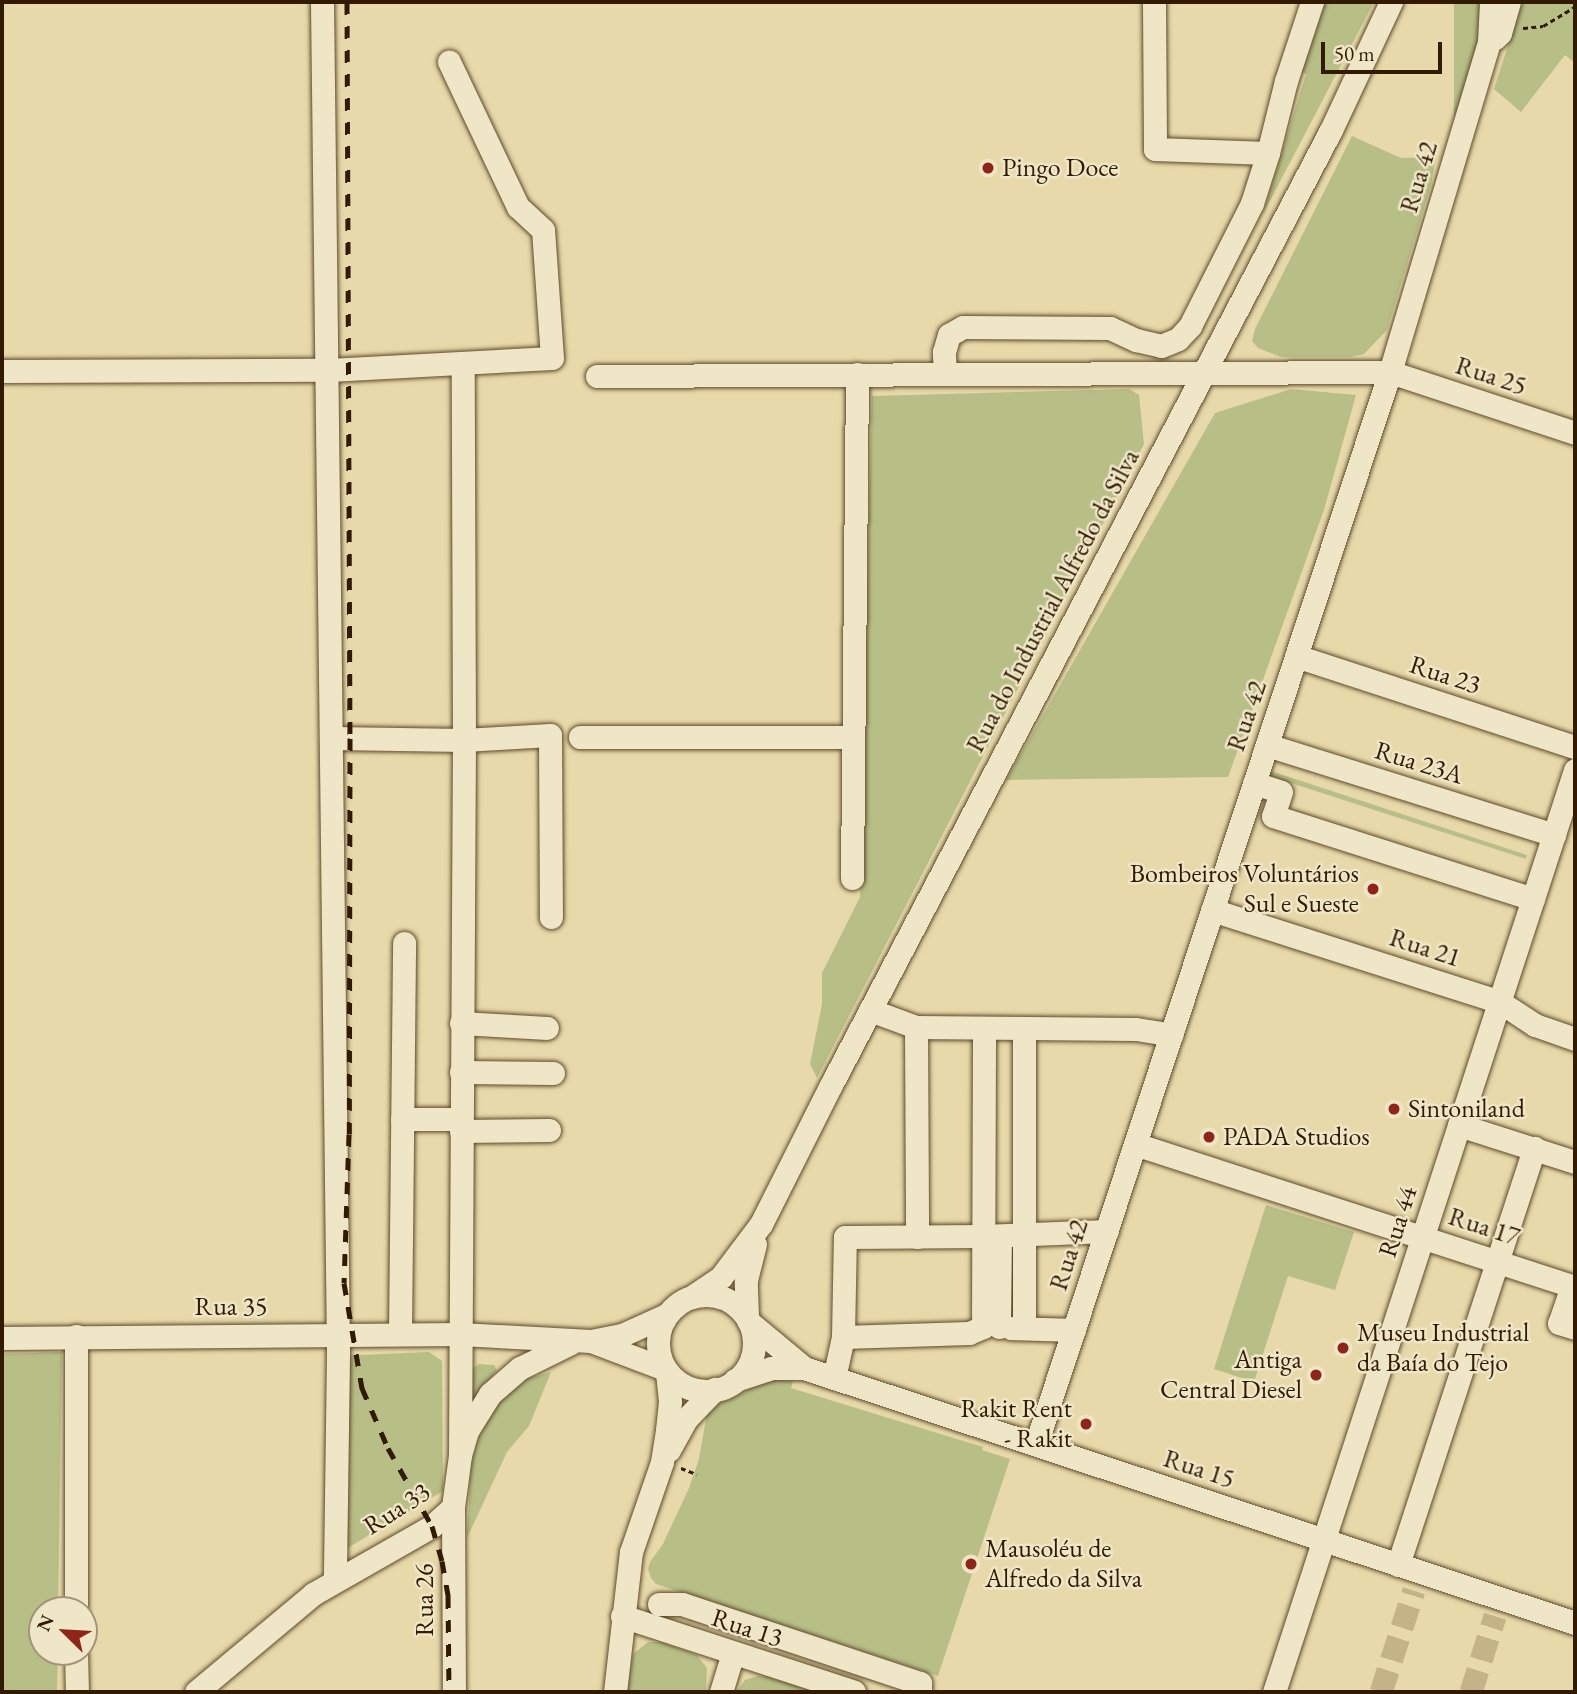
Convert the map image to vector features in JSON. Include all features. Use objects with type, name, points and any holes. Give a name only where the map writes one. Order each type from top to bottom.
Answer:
[{"type":"street","points":[[322,2],[333,738],[337,1335],[335,1580]]},
{"type":"street","points":[[1154,2],[1156,149],[1268,153]]},
{"type":"street","points":[[945,374],[944,352],[949,335],[963,327],[1110,328],[1136,340],[1161,346],[1178,340],[1190,326],[1246,215],[1268,153],[1286,81],[1312,2]]},
{"type":"street","name":"Rua do Industrial Alfredo da Silva","points":[[693,1296],[721,1277],[761,1224],[870,1010],[1331,130],[1391,2]]},
{"type":"street","name":"Rua 42","points":[[1036,1444],[1390,372],[1495,38],[1491,2]]},
{"type":"street","points":[[1495,38],[1509,2]]},
{"type":"street","points":[[2,371],[329,370],[552,358],[543,230],[518,207],[449,62]]},
{"type":"street","points":[[460,1455],[463,363]]},
{"type":"street","name":"Rua 25","points":[[597,376],[1390,372],[1575,433]]},
{"type":"street","points":[[852,878],[857,374]]},
{"type":"street","name":"Rua 23","points":[[1296,656],[1575,747]]},
{"type":"street","points":[[333,738],[464,740],[550,735],[551,916]]},
{"type":"street","points":[[580,737],[853,737]]},
{"type":"street","name":"Rua 23A","points":[[1267,745],[1554,835]]},
{"type":"street","name":"Rua 44","points":[[1274,1692],[1575,770]]},
{"type":"street","points":[[1254,783],[1281,792],[1273,816],[1533,899]]},
{"type":"street","name":"Rua 21","points":[[1212,910],[1500,1002],[1535,1025],[1575,1039]]},
{"type":"street","points":[[400,1334],[404,943]]},
{"type":"street","points":[[870,1010],[916,1027],[1136,1029],[1172,1035]]},
{"type":"street","points":[[461,1023],[547,1028]]},
{"type":"street","points":[[916,1027],[917,1237]]},
{"type":"street","points":[[984,1028],[992,1236],[991,1327]]},
{"type":"street","points":[[1024,1028],[1024,1328]]},
{"type":"street","points":[[461,1072],[553,1073]]},
{"type":"street","points":[[402,1119],[549,1130]]},
{"type":"street","points":[[1460,1125],[1575,1162]]},
{"type":"street","name":"Rua 17","points":[[1135,1144],[1574,1286]]},
{"type":"street","points":[[1398,1564],[1534,1148]]},
{"type":"street","name":"Rua do Industrial Alfredo da Silva","points":[[748,1320],[746,1280],[761,1224]]},
{"type":"street","points":[[834,1378],[843,1337],[845,1237],[992,1236],[1107,1231]]},
{"type":"street","points":[[1574,1286],[1559,1323],[1575,1328]]},
{"type":"street","points":[[583,1341],[635,1331],[666,1315],[678,1303],[693,1296],[709,1294],[725,1298],[748,1320],[754,1344],[751,1358],[686,1419],[662,1462],[631,1552],[615,1692]]},
{"type":"street","points":[[662,1462],[670,1401],[666,1370],[657,1342],[666,1315]]},
{"type":"street","name":"Rua 15","points":[[748,1320],[804,1368]]},
{"type":"street","points":[[843,1337],[969,1333],[991,1327],[1074,1330]]},
{"type":"street","name":"Rua 35","points":[[2,1338],[460,1334],[583,1341]]},
{"type":"street","points":[[76,1336],[76,1596]]},
{"type":"street","points":[[583,1341],[666,1370],[688,1387],[725,1385]]},
{"type":"street","name":"Rua 33","points":[[196,1692],[313,1594],[432,1526],[453,1507],[460,1455],[477,1412],[504,1379],[537,1359],[583,1341]]},
{"type":"street","name":"Rua 15","points":[[725,1385],[771,1368],[804,1368],[1398,1564],[1417,1581],[1498,1608],[1575,1623]]},
{"type":"street","name":"Rua 26","points":[[453,1507],[454,1692]]},
{"type":"street","points":[[659,1604],[682,1604],[920,1683],[920,1692]]},
{"type":"street","name":"Rua 13","points":[[622,1616],[854,1692]]},
{"type":"street","points":[[721,1692],[733,1653]]},
{"type":"street","points":[[76,1666],[76,1692]]},
{"type":"path","points":[[1495,38],[1522,28],[1543,26],[1575,7]]},
{"type":"green space","points":[[1320,2],[1374,2],[1263,214],[1306,74],[1298,71]]},
{"type":"green space","points":[[1454,2],[1483,2],[1480,61],[1454,145]]},
{"type":"green space","points":[[1522,2],[1575,2],[1575,63],[1565,55],[1521,112],[1494,89]]},
{"type":"green space","points":[[1352,136],[1401,158],[1436,157],[1431,185],[1387,330],[1364,354],[1351,357],[1281,357],[1258,348],[1252,341],[1255,329]]},
{"type":"green space","points":[[1129,389],[1139,395],[1144,444],[817,1078],[810,1064],[822,1004],[822,973],[860,897],[872,396]]},
{"type":"green space","points":[[1291,389],[1356,395],[1324,510],[1228,777],[1006,780],[1215,413]]},
{"type":"green space","points":[[1268,770],[1527,855],[1526,859],[1266,775]]},
{"type":"green space","points":[[1266,1205],[1354,1232],[1335,1290],[1288,1276],[1254,1382],[1214,1369]]},
{"type":"green space","points":[[62,1352],[58,1596],[28,1596],[28,1666],[58,1666],[57,1692],[2,1692],[2,1354]]},
{"type":"green space","points":[[429,1352],[442,1361],[443,1491],[346,1549],[338,1356]]},
{"type":"green space","points":[[479,1364],[494,1365],[497,1370],[471,1403],[470,1371]]},
{"type":"green space","points":[[551,1372],[529,1426],[507,1452],[467,1538],[471,1464],[483,1424],[502,1400],[528,1378]]},
{"type":"green space","points":[[780,1379],[793,1381],[791,1388],[983,1447],[982,1450],[1010,1459],[938,1676],[656,1584],[651,1578],[648,1569],[650,1562],[663,1544],[689,1488],[699,1459],[708,1407],[731,1399],[761,1382]]},
{"type":"green space","points":[[648,1642],[661,1642],[697,1655],[707,1668],[706,1692],[627,1692],[633,1654]]},
{"type":"green space","points":[[758,1676],[823,1692],[736,1692],[745,1680]]},
{"type":"tunnel","points":[[1381,1692],[1414,1590]]},
{"type":"tunnel","points":[[1471,1692],[1495,1616]]},
{"type":"railway","points":[[347,2],[350,738],[349,1134],[344,1283],[362,1388],[388,1448],[432,1526],[442,1561],[448,1596],[449,1692]]},
{"type":"place","name":"Pingo Doce","points":[[988,168]]},
{"type":"place","name":"Bombeiros Voluntários Sul e Sueste","points":[[1373,889]]},
{"type":"place","name":"Sintoniland","points":[[1394,1109]]},
{"type":"place","name":"PADA Studios","points":[[1209,1137]]},
{"type":"place","name":"Museu Industrial da Baía do Tejo","points":[[1343,1348]]},
{"type":"place","name":"Antiga Central Diesel","points":[[1316,1375]]},
{"type":"place","name":"Rakit Rent - Rakit","points":[[1086,1424]]},
{"type":"place","name":"Mausoléu de Alfredo da Silva","points":[[971,1564]]}]
